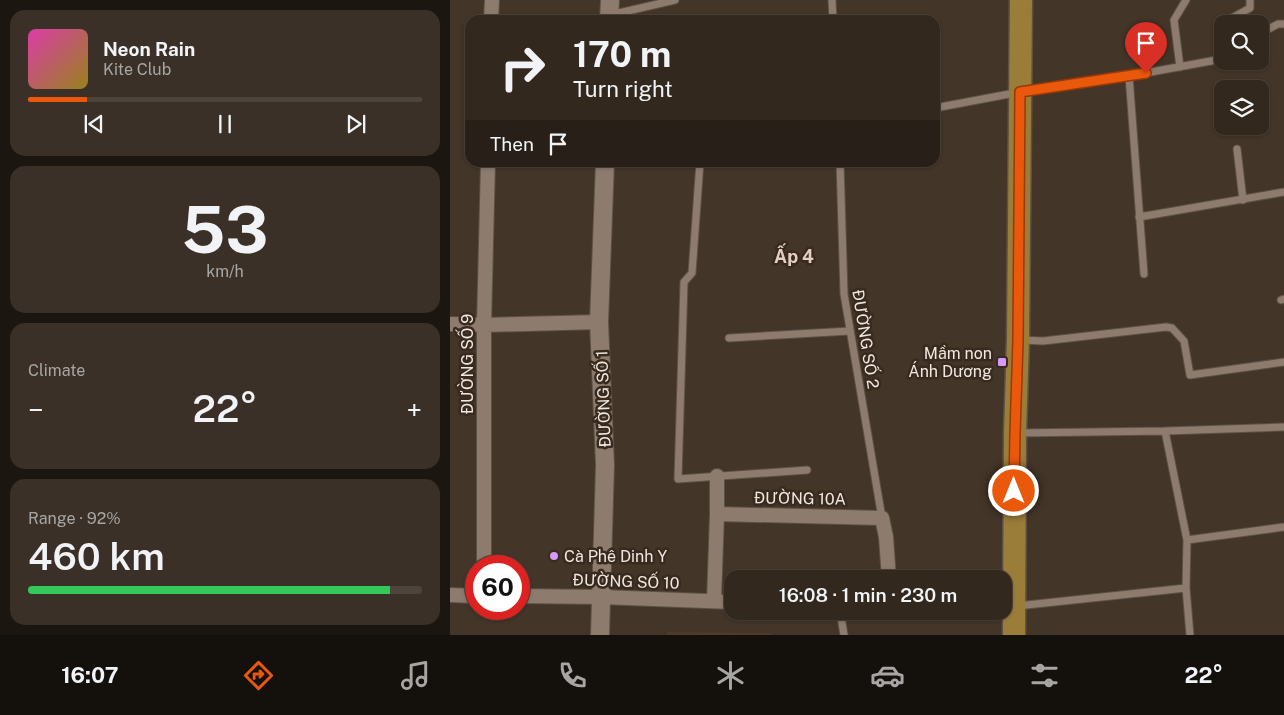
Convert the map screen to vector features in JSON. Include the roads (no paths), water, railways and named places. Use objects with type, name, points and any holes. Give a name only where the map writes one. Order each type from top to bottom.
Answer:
[{"type":"main road","points":[[1009,570],[1018,340],[1020,0]]},
{"type":"main road","points":[[1011,620],[1014,635]]},
{"type":"street","points":[[492,0],[492,15]]},
{"type":"street","name":"ĐƯỜNG SỐ 9","points":[[484,555],[484,325],[488,167]]},
{"type":"street","name":"ĐƯỜNG SỐ 1","points":[[600,635],[605,465],[599,322],[605,167]]},
{"type":"street","points":[[450,324],[599,322]]},
{"type":"street","points":[[714,601],[717,476]]},
{"type":"street","name":"ĐƯỜNG 10A","points":[[717,514],[882,518]]},
{"type":"street","points":[[882,518],[889,570]]},
{"type":"street","points":[[450,595],[465,596]]},
{"type":"street","name":"ĐƯỜNG SỐ 10","points":[[530,596],[724,602]]},
{"type":"lane","points":[[610,12],[675,0]]},
{"type":"lane","points":[[832,0],[833,15]]},
{"type":"lane","points":[[1180,67],[1174,20],[1186,0]]},
{"type":"lane","points":[[1237,15],[1250,8],[1250,0]]},
{"type":"lane","points":[[1269,30],[1278,24],[1284,24]]},
{"type":"lane","points":[[940,107],[1214,61]]},
{"type":"lane","points":[[1129,76],[1144,274]]},
{"type":"lane","points":[[1237,149],[1243,200]]},
{"type":"lane","points":[[700,167],[692,273],[684,282],[678,479],[807,470]]},
{"type":"lane","name":"ĐƯỜNG SỐ 2","points":[[840,167],[844,294],[882,518]]},
{"type":"lane","points":[[1139,218],[1284,192]]},
{"type":"lane","points":[[1018,340],[1043,341],[1166,327],[1172,328],[1184,341],[1190,375],[1284,362]]},
{"type":"lane","points":[[729,338],[850,331]]},
{"type":"lane","points":[[1015,433],[1165,431],[1284,426]]},
{"type":"lane","points":[[1165,431],[1187,540],[1186,588],[1190,635]]},
{"type":"lane","points":[[1187,540],[1284,527]]},
{"type":"lane","points":[[1012,606],[1186,588]]},
{"type":"lane","points":[[842,620],[844,635]]},
{"type":"place","name":"Mầm non Ánh Dương","points":[[1002,362]]},
{"type":"place","name":"Cà Phê Dinh Y","points":[[554,556]]},
{"type":"district","name":"Ấp 4","points":[[794,257]]}]
